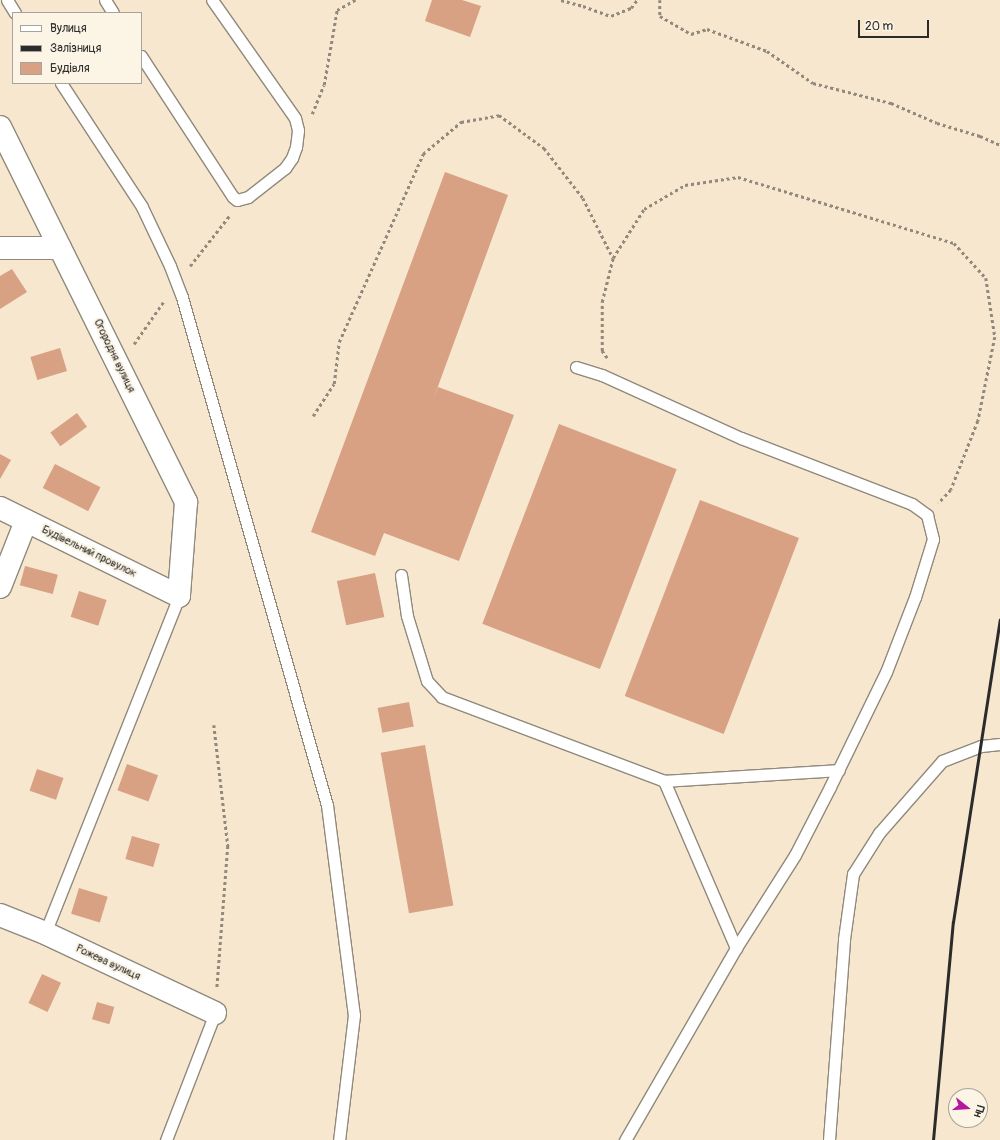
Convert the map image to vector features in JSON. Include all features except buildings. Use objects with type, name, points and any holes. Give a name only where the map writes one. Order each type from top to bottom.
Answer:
[{"type":"street","name":"Огородня вулиця","points":[[0,127],[186,502],[179,596]]},
{"type":"street","points":[[0,248],[60,248]]},
{"type":"street","name":"Будівельний провулок","points":[[0,508],[179,596]]},
{"type":"street","points":[[0,587],[26,520]]},
{"type":"street","name":"Рожева вулиця","points":[[0,915],[45,933],[215,1013]]},
{"type":"lane","points":[[6,0],[14,12]]},
{"type":"lane","points":[[105,0],[112,12]]},
{"type":"lane","points":[[142,58],[232,197],[238,200],[248,197],[285,168],[296,147],[298,130],[295,118],[212,0]]},
{"type":"lane","points":[[62,84],[142,207],[170,266],[182,298],[328,805],[354,1015],[338,1140]]},
{"type":"lane","points":[[576,367],[602,375],[741,438],[912,504],[927,515],[933,540],[915,597],[886,672],[839,770],[795,855],[736,948],[625,1140]]},
{"type":"lane","points":[[401,575],[407,616],[427,681],[442,697],[664,781],[839,770]]},
{"type":"lane","points":[[45,933],[179,596]]},
{"type":"lane","points":[[829,1140],[844,939],[853,874],[879,833],[942,761],[981,746],[1000,744]]},
{"type":"lane","points":[[664,781],[736,948]]},
{"type":"lane","points":[[166,1140],[215,1013]]},
{"type":"path","points":[[311,117],[324,85],[337,10],[355,0]]},
{"type":"path","points":[[563,0],[611,16],[631,8],[636,0]]},
{"type":"path","points":[[660,0],[660,16],[691,34],[707,29],[767,51],[813,83],[891,102],[937,123],[980,136],[1000,145]]},
{"type":"path","points":[[313,416],[334,384],[339,342],[423,154],[461,122],[499,115],[544,148],[583,198],[613,258]]},
{"type":"path","points":[[629,387],[602,351],[602,302],[613,258],[644,209],[685,185],[738,177],[954,243],[986,278],[995,337],[978,421],[952,490],[927,515]]},
{"type":"path","points":[[214,724],[228,846],[215,1013]]},
{"type":"railway","points":[[933,1140],[953,922],[1000,620]]}]
